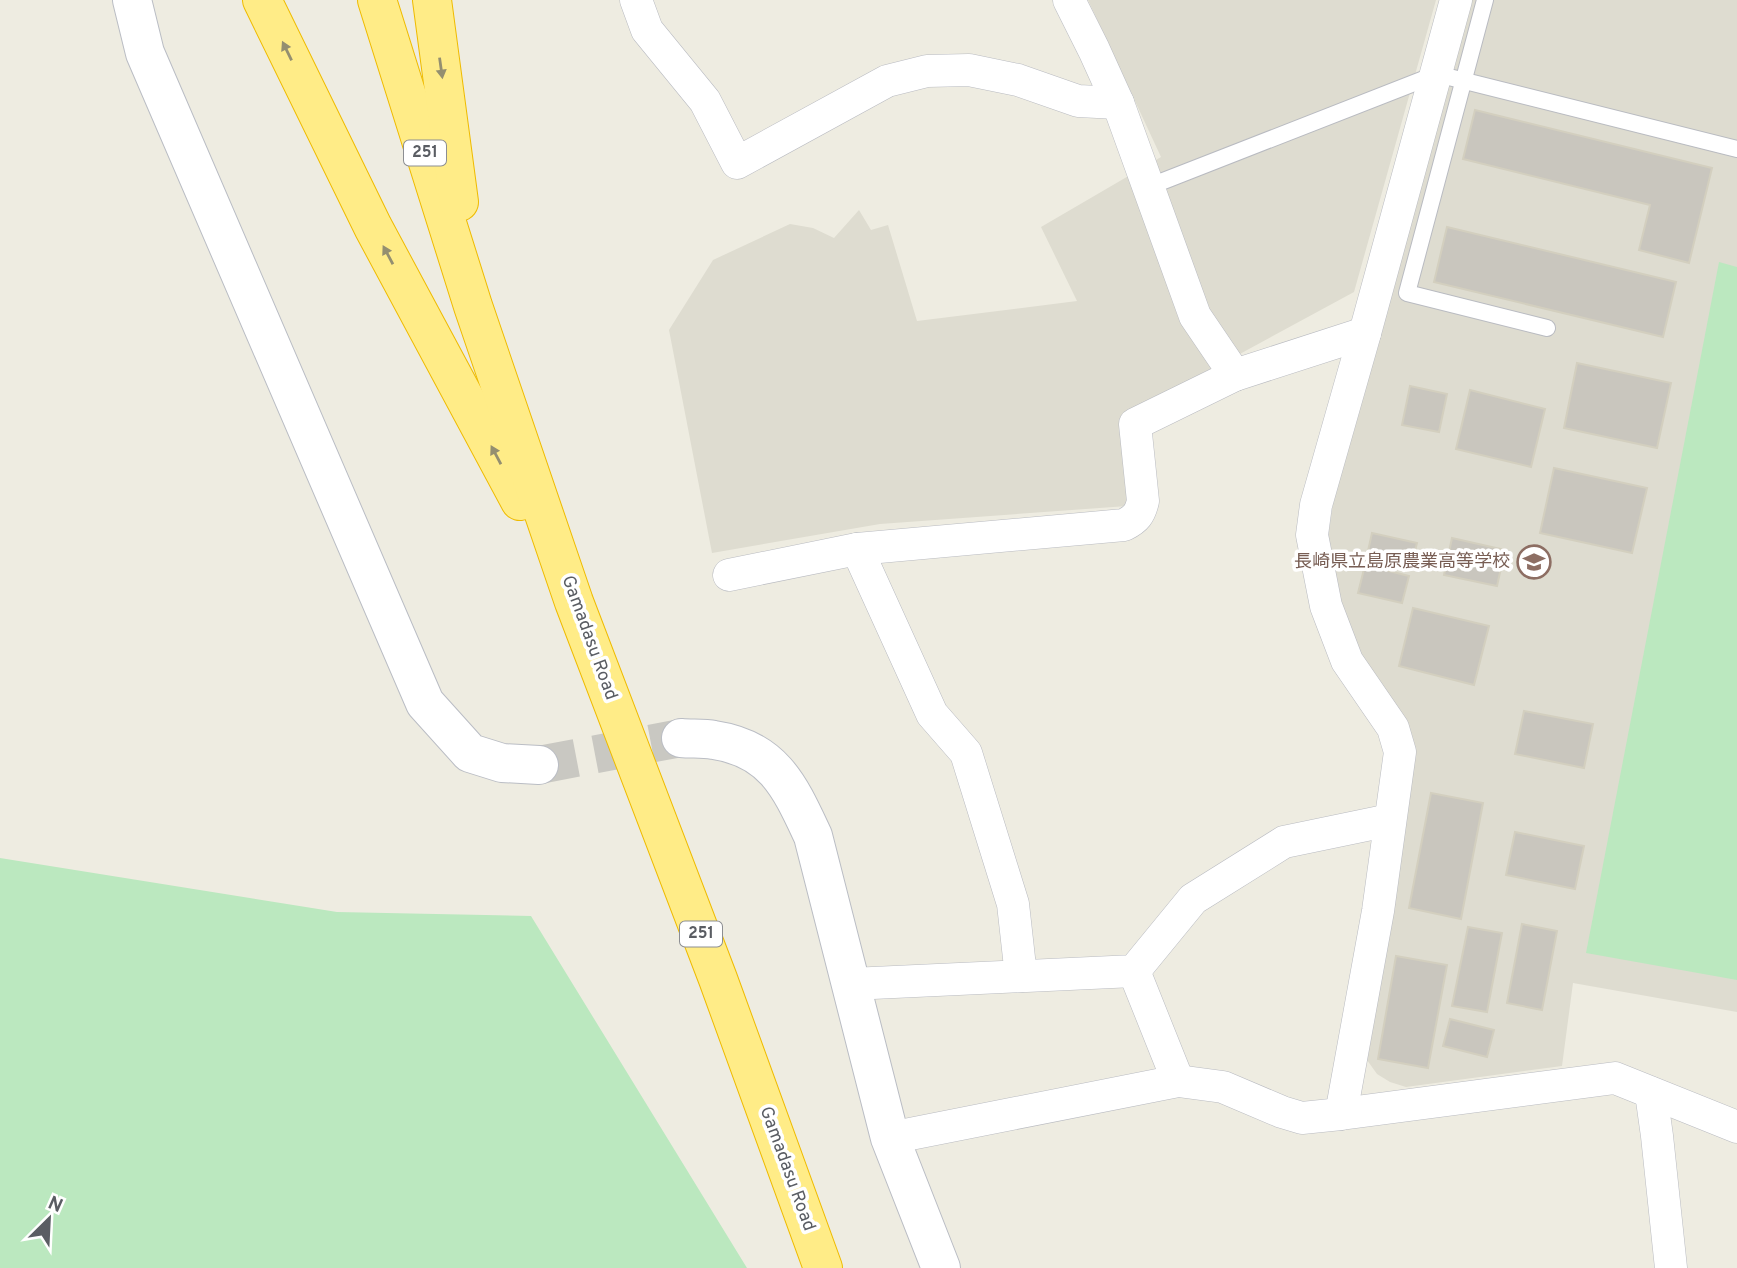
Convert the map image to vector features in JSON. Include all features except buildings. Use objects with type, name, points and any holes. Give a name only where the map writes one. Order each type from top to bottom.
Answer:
[{"type":"highway","points":[[262,0],[373,227],[574,602]]},
{"type":"highway","name":"Gamadasu Road","points":[[377,0],[473,306],[574,602],[823,1268]]},
{"type":"highway","points":[[432,0],[473,306]]},
{"type":"street","points":[[132,0],[145,53],[425,703],[470,753],[502,763],[539,765]]},
{"type":"street","points":[[636,0],[647,30],[705,101],[737,163],[887,81],[927,71],[969,70],[1018,80],[1078,101],[1118,103]]},
{"type":"street","points":[[1069,0],[1118,103],[1195,316],[1235,375]]},
{"type":"street","points":[[1341,1114],[1378,911],[1400,752],[1393,728],[1347,661],[1326,606],[1312,535],[1316,505],[1366,333],[1450,77],[1456,0]]},
{"type":"street","points":[[729,575],[857,549],[1124,525],[1135,520],[1143,501],[1135,424],[1235,375],[1366,333]]},
{"type":"street","points":[[857,549],[932,714],[966,753],[1013,904],[1021,976]]},
{"type":"street","points":[[681,738],[713,740],[740,746],[760,756],[791,790],[813,836],[890,1138],[941,1268]]},
{"type":"street","points":[[851,984],[1134,971],[1193,899],[1284,842],[1390,820]]},
{"type":"street","points":[[1134,971],[1178,1081]]},
{"type":"street","points":[[890,1138],[1178,1081],[1223,1087],[1301,1118],[1615,1078],[1737,1127]]},
{"type":"street","points":[[1651,1093],[1671,1268]]},
{"type":"lane","points":[[1485,0],[1450,77],[1406,293],[1547,328]]},
{"type":"lane","points":[[1148,187],[1450,77],[1737,149]]},
{"type":"shaded area","points":[[1088,0],[1436,0],[1354,292],[1122,418],[1127,506],[880,524],[712,553],[669,330],[713,260],[790,224],[813,228],[834,238],[859,210],[871,230],[888,225],[917,321],[1077,301],[1041,227],[1161,157]]},
{"type":"shaded area","name":"長崎県立島原農業高等学校","points":[[1466,0],[1737,0],[1737,1012],[1573,983],[1562,1066],[1406,1087],[1377,1074],[1367,1060],[1406,815],[1365,664],[1343,624],[1328,539],[1336,482]]},
{"type":"green space","points":[[1719,262],[1737,267],[1737,980],[1586,953]]},
{"type":"green space","points":[[0,858],[337,912],[531,916],[747,1268],[0,1268]]},
{"type":"tunnel","points":[[539,765],[681,738]]},
{"type":"place","name":"長崎県立島原農業高等学校","points":[[1534,562]]}]
